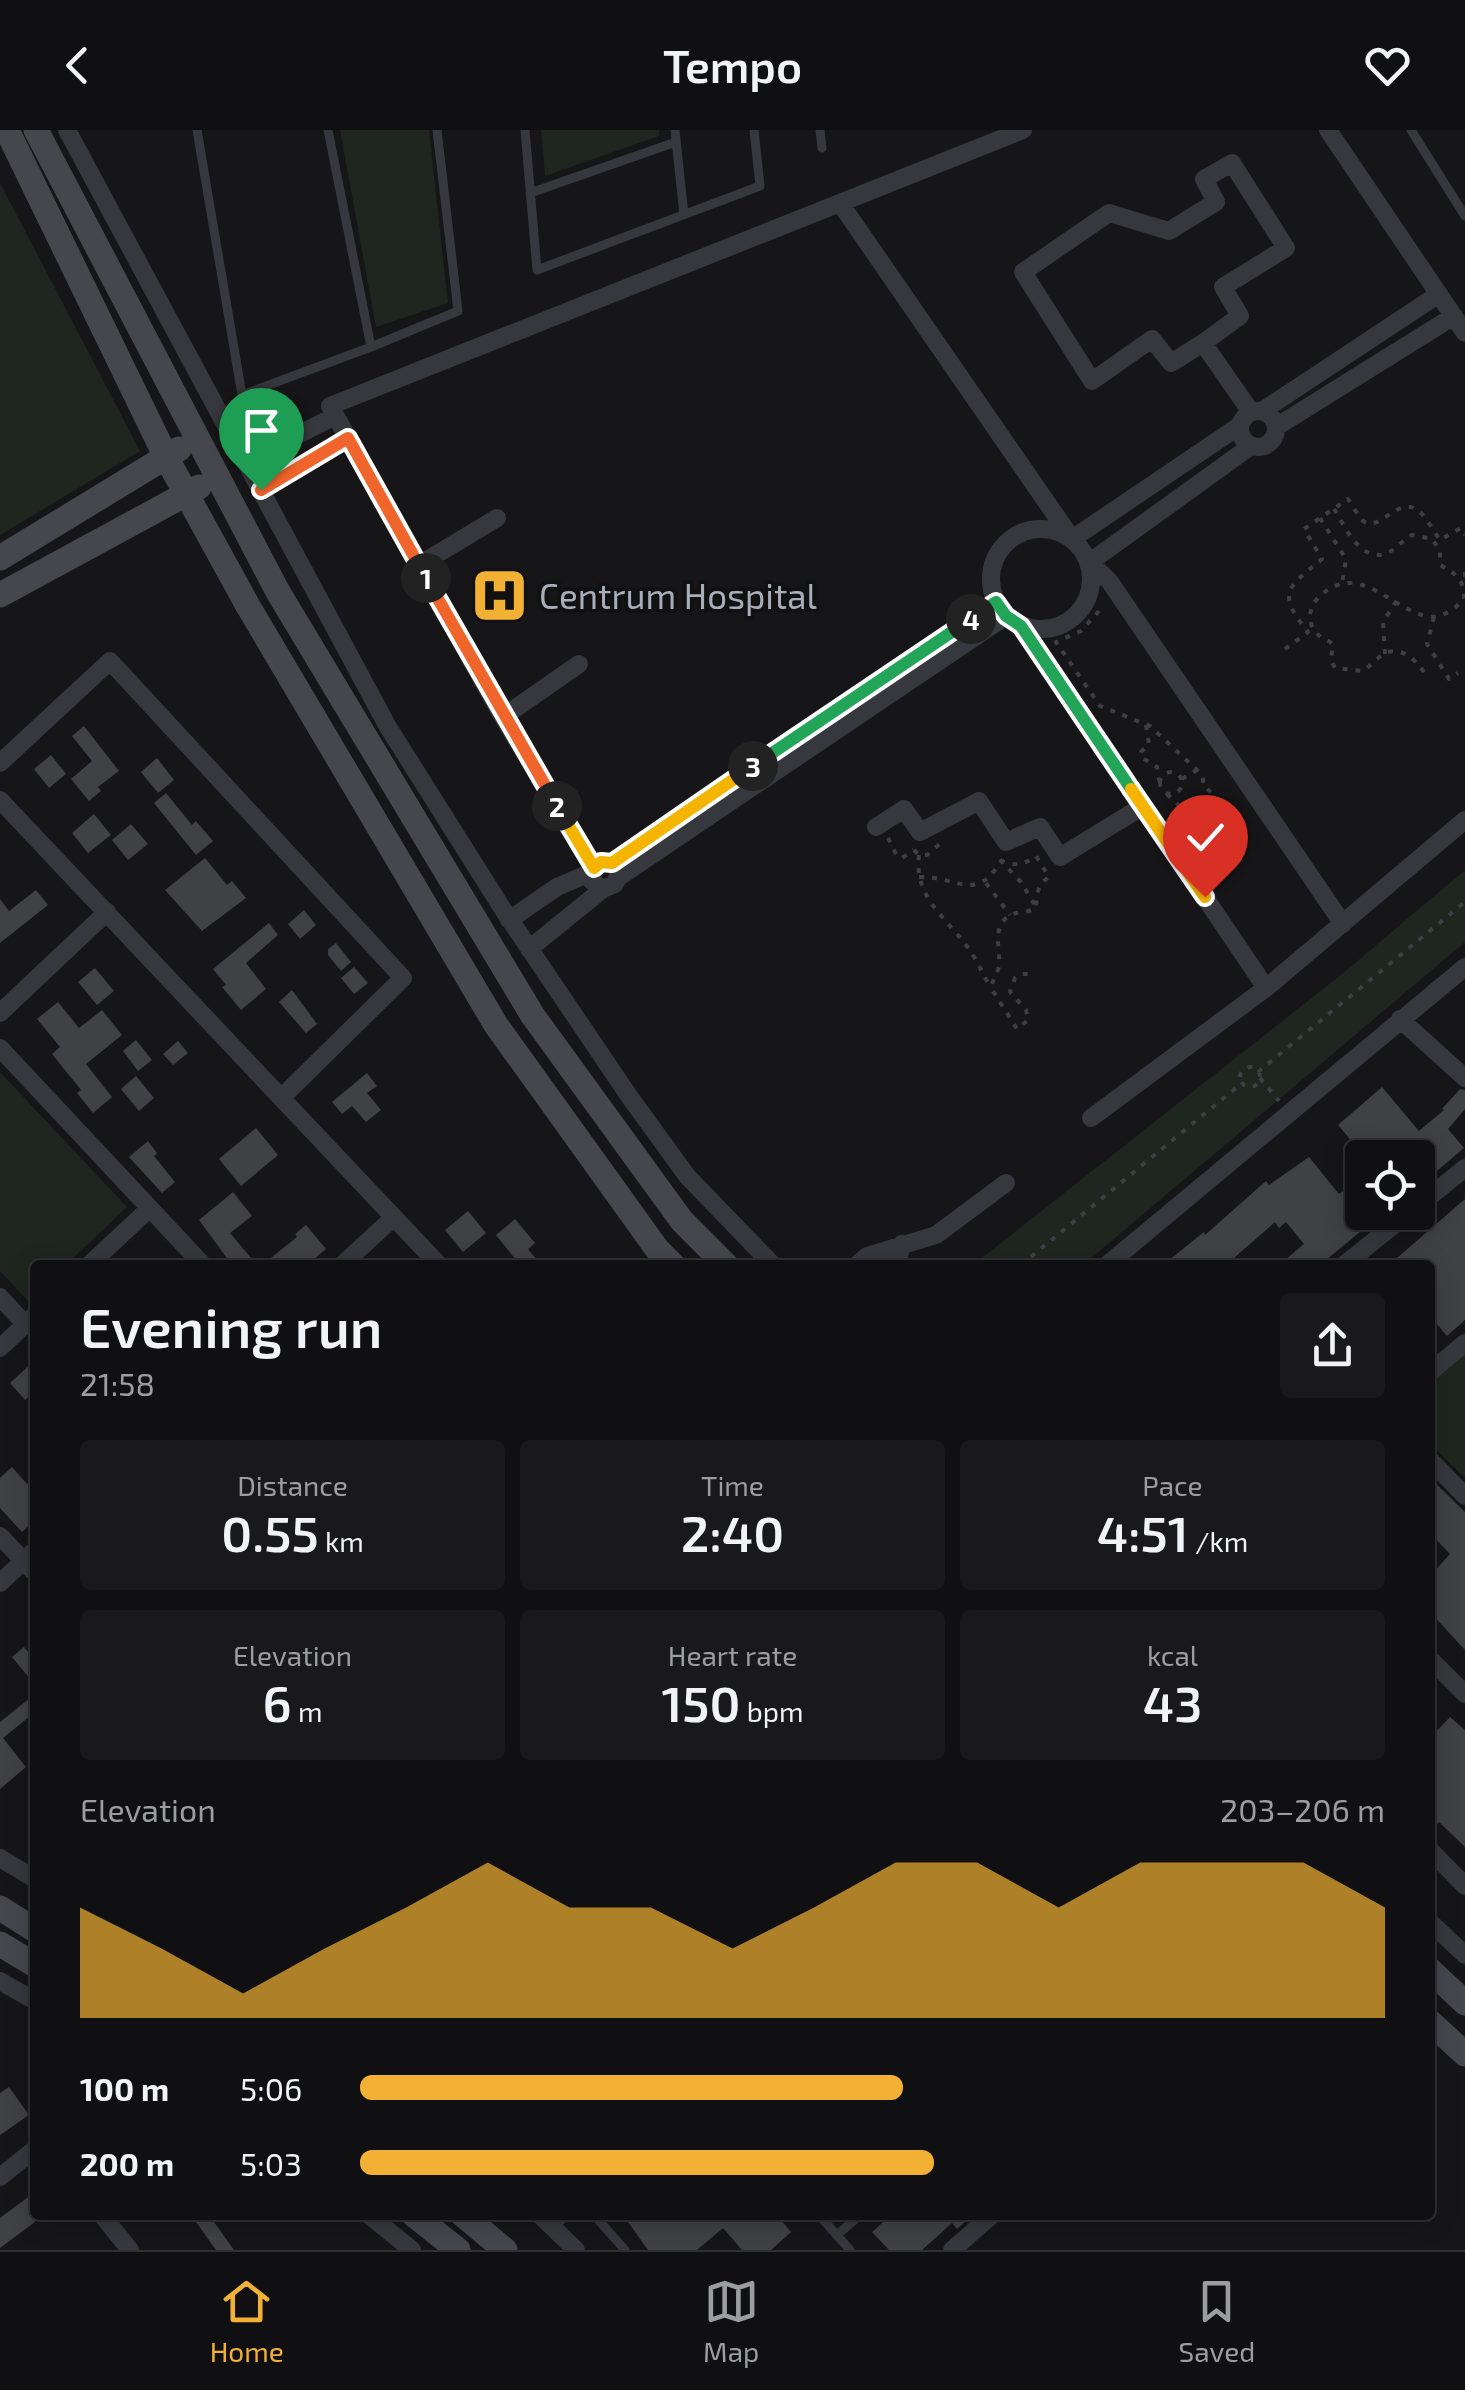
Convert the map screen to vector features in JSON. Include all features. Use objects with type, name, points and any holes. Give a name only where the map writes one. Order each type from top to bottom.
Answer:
[{"type":"street","points":[[7,130],[166,457],[248,606],[496,1026],[668,1260]]},
{"type":"street","points":[[36,130],[278,592],[533,1016],[682,1220],[721,1260]]},
{"type":"street","points":[[67,130],[388,727],[529,949],[687,1176],[767,1260]]},
{"type":"street","points":[[604,870],[504,717],[330,406],[1023,130]]},
{"type":"street","points":[[1328,130],[1465,333]]},
{"type":"street","points":[[1232,163],[1286,248],[1222,287],[1240,316],[1204,343],[1171,363],[1152,339],[1092,381],[1023,272],[1109,213],[1168,231],[1216,202],[1204,179],[1232,163]]},
{"type":"street","points":[[840,203],[1072,539],[1110,582],[1343,924]]},
{"type":"street","points":[[1072,539],[1439,294]]},
{"type":"street","points":[[1090,562],[1251,446],[1269,443],[1276,427],[1454,316]]},
{"type":"street","points":[[1204,343],[1251,416]]},
{"type":"street","points":[[246,462],[336,416]]},
{"type":"street","points":[[1251,416],[1272,417],[1276,427]]},
{"type":"street","points":[[1251,416],[1242,438],[1251,446]]},
{"type":"street","points":[[0,558],[198,437]]},
{"type":"street","points":[[261,490],[348,438]]},
{"type":"street","points":[[0,594],[217,478]]},
{"type":"street","points":[[419,566],[497,518]]},
{"type":"street","points":[[1072,539],[1040,527],[1010,538],[998,551],[991,585],[1266,988]]},
{"type":"street","points":[[1008,614],[1038,629],[1056,628],[1071,620],[1090,594],[1090,562]]},
{"type":"street","points":[[510,920],[557,887],[604,870],[1008,614]]},
{"type":"street","points":[[0,762],[110,660],[403,978],[282,1096]]},
{"type":"street","points":[[504,717],[579,664]]},
{"type":"street","points":[[0,800],[434,1260]]},
{"type":"street","points":[[876,827],[904,809],[920,832],[979,801],[1006,842],[1040,827],[1060,857],[1143,806]]},
{"type":"street","points":[[1091,1118],[1266,988],[1465,820]]},
{"type":"street","points":[[529,949],[603,889],[595,884],[604,870]]},
{"type":"street","points":[[0,1013],[107,912]]},
{"type":"street","points":[[1113,1260],[1465,967]]},
{"type":"street","points":[[1400,1019],[1465,1078]]},
{"type":"street","points":[[0,1048],[198,1260]]},
{"type":"street","points":[[1435,1192],[1465,1168]]},
{"type":"street","points":[[863,1260],[936,1235],[1006,1183]]},
{"type":"street","points":[[93,1260],[150,1208]]},
{"type":"street","points":[[347,1260],[394,1217]]},
{"type":"street","points":[[1350,1260],[1388,1230]]},
{"type":"street","points":[[897,1260],[902,1244]]},
{"type":"street","points":[[0,1297],[30,1320],[0,1348]]},
{"type":"street","points":[[1435,1368],[1465,1342]]},
{"type":"street","points":[[1435,1465],[1465,1496]]},
{"type":"street","points":[[0,1536],[30,1561]]},
{"type":"street","points":[[0,1583],[30,1563]]},
{"type":"street","points":[[1435,1664],[1465,1694]]},
{"type":"street","points":[[1435,1855],[1465,1886]]},
{"type":"street","points":[[0,1858],[30,1876]]},
{"type":"street","points":[[0,1908],[30,1927]]},
{"type":"street","points":[[1435,1926],[1462,1948]]},
{"type":"street","points":[[0,1944],[30,1962]]},
{"type":"street","points":[[1435,1975],[1465,2003]]},
{"type":"street","points":[[0,1981],[30,1998]]},
{"type":"street","points":[[1435,2027],[1465,2054]]},
{"type":"street","points":[[0,2178],[30,2154]]},
{"type":"street","points":[[106,2220],[130,2250]]},
{"type":"street","points":[[375,2220],[412,2250]]},
{"type":"street","points":[[420,2220],[458,2250]]},
{"type":"street","points":[[470,2220],[506,2250]]},
{"type":"street","points":[[554,2220],[576,2250]]},
{"type":"street","points":[[952,2250],[986,2220]]},
{"type":"lane","points":[[197,130],[242,394],[458,311],[437,130]]},
{"type":"lane","points":[[328,130],[371,347]]},
{"type":"lane","points":[[525,130],[537,270],[760,186],[754,130]]},
{"type":"lane","points":[[675,130],[684,215]]},
{"type":"lane","points":[[820,130],[822,148]]},
{"type":"lane","points":[[1412,130],[1465,216]]},
{"type":"lane","points":[[530,193],[676,142]]},
{"type":"lane","points":[[599,2220],[626,2250]]},
{"type":"lane","points":[[823,2220],[850,2250]]},
{"type":"lane","points":[[837,2236],[855,2220]]},
{"type":"path","points":[[1285,649],[1308,632],[1292,611],[1288,591],[1291,584],[1322,559],[1304,528],[1348,499],[1368,524],[1401,506],[1410,507],[1419,510],[1440,540],[1460,528],[1465,535]]},
{"type":"path","points":[[1334,509],[1357,545],[1373,554],[1386,554],[1412,535],[1422,536],[1437,544],[1440,565],[1460,578],[1464,599],[1447,614],[1421,615],[1364,585],[1342,583],[1318,597],[1310,617],[1317,636],[1333,644],[1335,668],[1363,671],[1385,654],[1410,656],[1427,677]]},
{"type":"path","points":[[1320,518],[1346,559],[1342,583]]},
{"type":"path","points":[[1385,654],[1383,622],[1396,600]]},
{"type":"path","points":[[1099,611],[1080,631],[1056,642],[1100,706],[1146,725],[1197,770],[1203,785],[1219,800],[1209,811],[1213,838]]},
{"type":"path","points":[[1434,616],[1428,644],[1449,679],[1458,673]]},
{"type":"path","points":[[1146,725],[1150,744],[1141,757],[1157,767],[1167,794],[1213,838],[1228,846],[1246,834]]},
{"type":"path","points":[[1167,794],[1180,790],[1182,779],[1197,770]]},
{"type":"path","points":[[1160,782],[1169,772],[1182,779]]},
{"type":"path","points":[[897,831],[888,836],[888,841],[896,856],[902,858],[916,852],[933,853],[945,837]]},
{"type":"path","points":[[909,842],[916,852],[918,878],[928,903],[975,958],[1016,1028],[1023,1027],[1028,1020],[1026,1010],[1010,992],[1015,978],[1035,974]]},
{"type":"path","points":[[993,849],[1021,882],[1036,908]]},
{"type":"path","points":[[1001,861],[1026,864],[1036,856],[1049,877],[1041,882],[1036,908]]},
{"type":"path","points":[[918,878],[944,878],[967,886],[986,883],[1001,861]]},
{"type":"path","points":[[986,883],[1010,915]]},
{"type":"path","points":[[1242,1084],[1252,1087],[1259,1075],[1465,902]]},
{"type":"path","points":[[990,988],[1000,970],[998,933],[1002,921],[1036,908]]},
{"type":"path","points":[[1004,1010],[1010,1003],[1018,1002]]},
{"type":"path","points":[[1242,1084],[1243,1070],[1253,1068],[1288,1112]]},
{"type":"path","points":[[1027,1260],[1242,1084]]},
{"type":"shaded area","points":[[340,130],[429,130],[448,303],[376,327]]},
{"type":"shaded area","points":[[541,130],[659,130],[659,136],[545,176]]},
{"type":"shaded area","points":[[0,183],[140,451],[0,535]]},
{"type":"shaded area","points":[[1465,870],[1465,942],[1089,1260],[979,1260],[1342,974]]},
{"type":"shaded area","points":[[0,1072],[127,1207],[71,1260],[30,1260],[28,1301],[0,1271]]},
{"type":"shaded area","points":[[1465,1354],[1465,1478],[1435,1449],[1435,1379]]},
{"type":"building","points":[[84,726],[119,771],[98,787],[101,791],[89,801],[71,779],[92,761],[72,736]]},
{"type":"building","points":[[51,755],[66,774],[49,788],[34,769]]},
{"type":"building","points":[[157,758],[174,780],[158,793],[141,772]]},
{"type":"building","points":[[166,793],[192,825],[196,821],[213,841],[196,855],[154,803]]},
{"type":"building","points":[[94,814],[111,835],[88,853],[72,833]]},
{"type":"building","points":[[131,824],[148,844],[128,860],[112,840]]},
{"type":"building","points":[[205,858],[227,885],[232,881],[246,898],[202,931],[165,890]]},
{"type":"building","points":[[36,890],[48,905],[0,943],[0,899],[9,911]]},
{"type":"building","points":[[304,910],[316,925],[300,939],[288,924]]},
{"type":"building","points":[[269,923],[278,935],[246,963],[266,989],[241,1010],[213,969]]},
{"type":"building","points":[[336,943],[351,962],[341,971],[328,955],[328,949]]},
{"type":"building","points":[[354,967],[368,983],[354,994],[341,978]]},
{"type":"building","points":[[95,968],[114,991],[97,1005],[78,982]]},
{"type":"building","points":[[292,990],[317,1024],[306,1033],[279,1002]]},
{"type":"building","points":[[58,1002],[79,1028],[102,1010],[122,1035],[86,1064],[112,1097],[93,1113],[77,1093],[81,1090],[52,1054],[60,1047],[37,1019]]},
{"type":"building","points":[[136,1040],[152,1060],[138,1071],[123,1051]]},
{"type":"building","points":[[178,1041],[188,1053],[173,1065],[163,1054]]},
{"type":"building","points":[[367,1073],[377,1086],[367,1093],[381,1110],[366,1122],[352,1106],[342,1114],[332,1102]]},
{"type":"building","points":[[136,1076],[154,1098],[139,1111],[121,1089]]},
{"type":"building","points":[[1382,1087],[1419,1131],[1444,1110],[1460,1089],[1465,1090],[1465,1109],[1448,1129],[1464,1148],[1435,1173],[1435,1140],[1351,1140],[1338,1125]]},
{"type":"building","points":[[256,1128],[278,1155],[241,1186],[219,1159]]},
{"type":"building","points":[[148,1141],[157,1153],[154,1156],[175,1182],[162,1193],[129,1157]]},
{"type":"building","points":[[1309,1157],[1339,1194],[1345,1190],[1345,1230],[1362,1230],[1326,1260],[1285,1260],[1304,1244],[1286,1222],[1279,1228],[1275,1222],[1232,1260],[1169,1260],[1204,1232],[1205,1235],[1266,1181],[1269,1185]]},
{"type":"building","points":[[233,1192],[252,1216],[230,1233],[253,1260],[228,1260],[199,1220]]},
{"type":"building","points":[[1465,1199],[1465,1320],[1447,1336],[1435,1322],[1435,1260],[1395,1260],[1429,1230],[1435,1230],[1435,1225]]},
{"type":"building","points":[[468,1211],[486,1233],[463,1252],[445,1230]]},
{"type":"building","points":[[515,1219],[535,1243],[528,1249],[537,1260],[516,1260],[496,1235]]},
{"type":"building","points":[[306,1225],[326,1249],[313,1260],[268,1260],[297,1237],[295,1234]]},
{"type":"building","points":[[30,1365],[30,1395],[25,1400],[10,1383]]},
{"type":"building","points":[[12,1467],[27,1484],[30,1481],[30,1525],[22,1532],[0,1508],[0,1478]]},
{"type":"building","points":[[1435,1483],[1465,1512],[1465,1650],[1435,1617],[1435,1570],[1450,1554],[1435,1538]]},
{"type":"building","points":[[24,1647],[30,1654],[30,1679],[12,1657]]},
{"type":"building","points":[[30,1698],[30,1716],[3,1738],[26,1767],[0,1789],[0,1722]]},
{"type":"building","points":[[1450,1717],[1465,1730],[1465,1847],[1439,1822],[1435,1826],[1435,1733]]},
{"type":"building","points":[[9,2087],[29,2115],[0,2135],[0,2093]]},
{"type":"building","points":[[30,2196],[30,2220],[35,2222],[0,2248],[0,2218]]},
{"type":"building","points":[[195,2220],[213,2220],[234,2250],[216,2250]]},
{"type":"building","points":[[627,2220],[781,2220],[791,2232],[771,2250],[742,2250],[723,2228],[697,2250],[648,2250]]},
{"type":"building","points":[[885,2220],[967,2220],[957,2229],[952,2223],[922,2250],[889,2250],[872,2232]]},
{"type":"place","name":"Centrum Hospital","points":[[500,595]]},
{"type":"route","points":[[261,490],[348,438],[504,717],[594,868],[601,862],[612,863],[996,602],[1006,616],[1021,626],[1205,897]]}]
